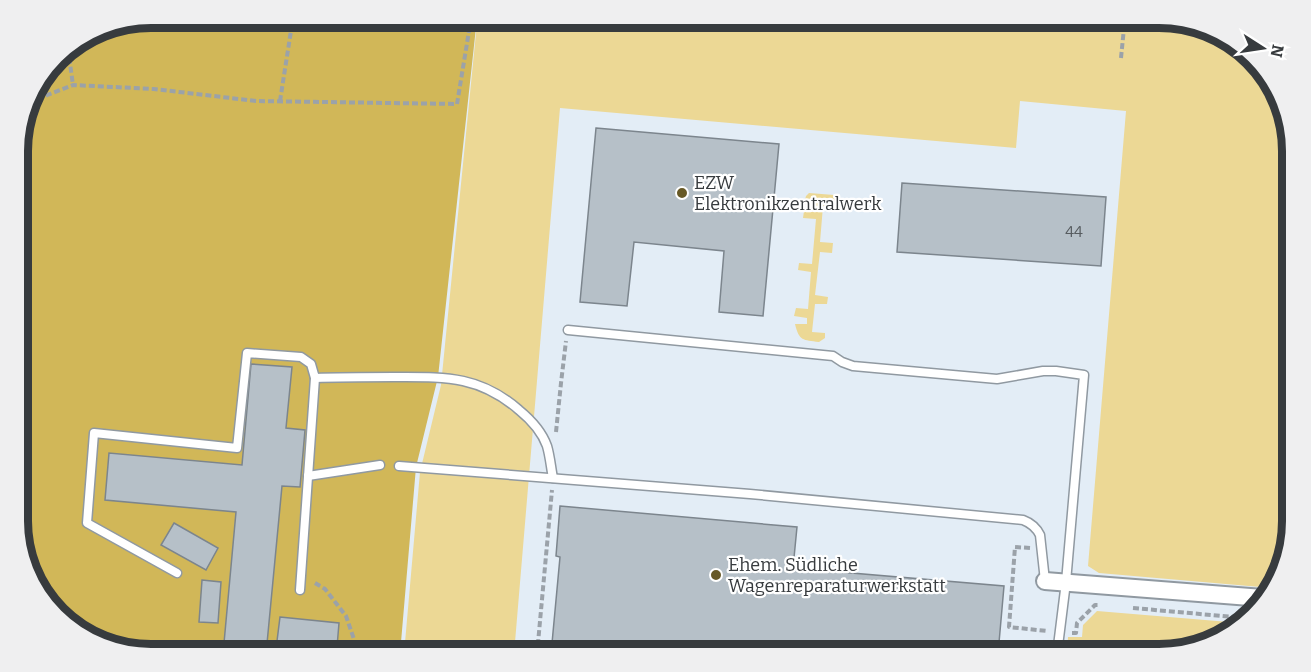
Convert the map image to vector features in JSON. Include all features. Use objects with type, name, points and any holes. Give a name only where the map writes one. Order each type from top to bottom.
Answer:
[{"type":"street","points":[[1045,581],[1256,597]]},
{"type":"lane","points":[[568,330],[833,356],[853,366],[997,379],[1043,371],[1084,375],[1058,643]]},
{"type":"lane","points":[[177,573],[87,523],[94,433],[237,448],[247,353],[301,357],[311,364],[315,378],[300,590]]},
{"type":"lane","points":[[315,378],[438,377],[464,380],[483,386],[516,406],[535,426],[546,445],[553,478]]},
{"type":"lane","points":[[309,476],[380,465]]},
{"type":"lane","points":[[399,466],[739,493],[1023,520],[1030,523],[1040,535],[1045,581]]},
{"type":"path","points":[[1121,58],[1124,28]]},
{"type":"path","points":[[280,101],[291,29]]},
{"type":"path","points":[[41,98],[73,86],[154,89],[256,101],[457,104],[469,29]]},
{"type":"path","points":[[69,60],[73,86]]},
{"type":"path","points":[[555,442],[568,330]]},
{"type":"path","points":[[538,644],[553,478]]},
{"type":"path","points":[[302,575],[325,589],[346,615],[356,644]]},
{"type":"shaded area","points":[[1160,28],[1199,35],[1228,49],[1233,53],[1233,78],[1258,78],[1270,97],[1280,128],[1282,152],[1282,529],[1276,560],[1263,587],[1099,573],[1088,566],[1126,111],[1020,101],[1016,148],[560,108],[515,644],[405,644],[420,472],[441,385],[476,29]]},
{"type":"shaded area","points":[[143,29],[476,29],[438,377],[416,467],[401,644],[152,644],[135,642],[104,634],[90,627],[77,618],[54,595],[38,568],[28,520],[29,143],[35,112],[41,97],[70,59],[104,38]]},
{"type":"shaded area","points":[[809,193],[834,195],[836,199],[836,207],[823,206],[820,242],[833,243],[832,253],[820,252],[815,295],[828,297],[827,304],[815,304],[812,332],[825,333],[825,338],[819,342],[800,337],[795,324],[807,324],[807,318],[794,316],[796,308],[808,309],[811,272],[798,270],[799,263],[812,264],[816,219],[803,218],[804,211],[818,212],[819,206],[804,204]]},
{"type":"shaded area","points":[[1097,611],[1229,622],[1199,637],[1168,643],[1068,643],[1068,637],[1082,637],[1083,625]]},
{"type":"building","name":"EZW Elektronikzentralwerk","points":[[596,128],[779,144],[763,316],[719,312],[724,251],[634,242],[627,306],[580,302]]},
{"type":"building","points":[[902,183],[1106,197],[1101,266],[897,252]]},
{"type":"building","points":[[251,364],[292,367],[286,428],[305,430],[300,487],[282,486],[267,644],[224,644],[236,512],[105,500],[109,453],[242,465]]},
{"type":"building","name":"Ehem. Südliche Wagenreparaturwerkstatt","points":[[560,506],[797,527],[793,568],[1004,586],[999,643],[552,644],[560,557],[556,556]]},
{"type":"building","points":[[174,523],[218,548],[206,570],[161,545]]},
{"type":"building","points":[[202,580],[221,582],[218,623],[199,622]]},
{"type":"building","points":[[280,617],[339,623],[337,644],[277,641]]},
{"type":"place","name":"EZW Elektronikzentralwerk","points":[[682,193]]},
{"type":"place","name":"Ehem. Südliche Wagenreparaturwerkstatt","points":[[716,575]]}]
